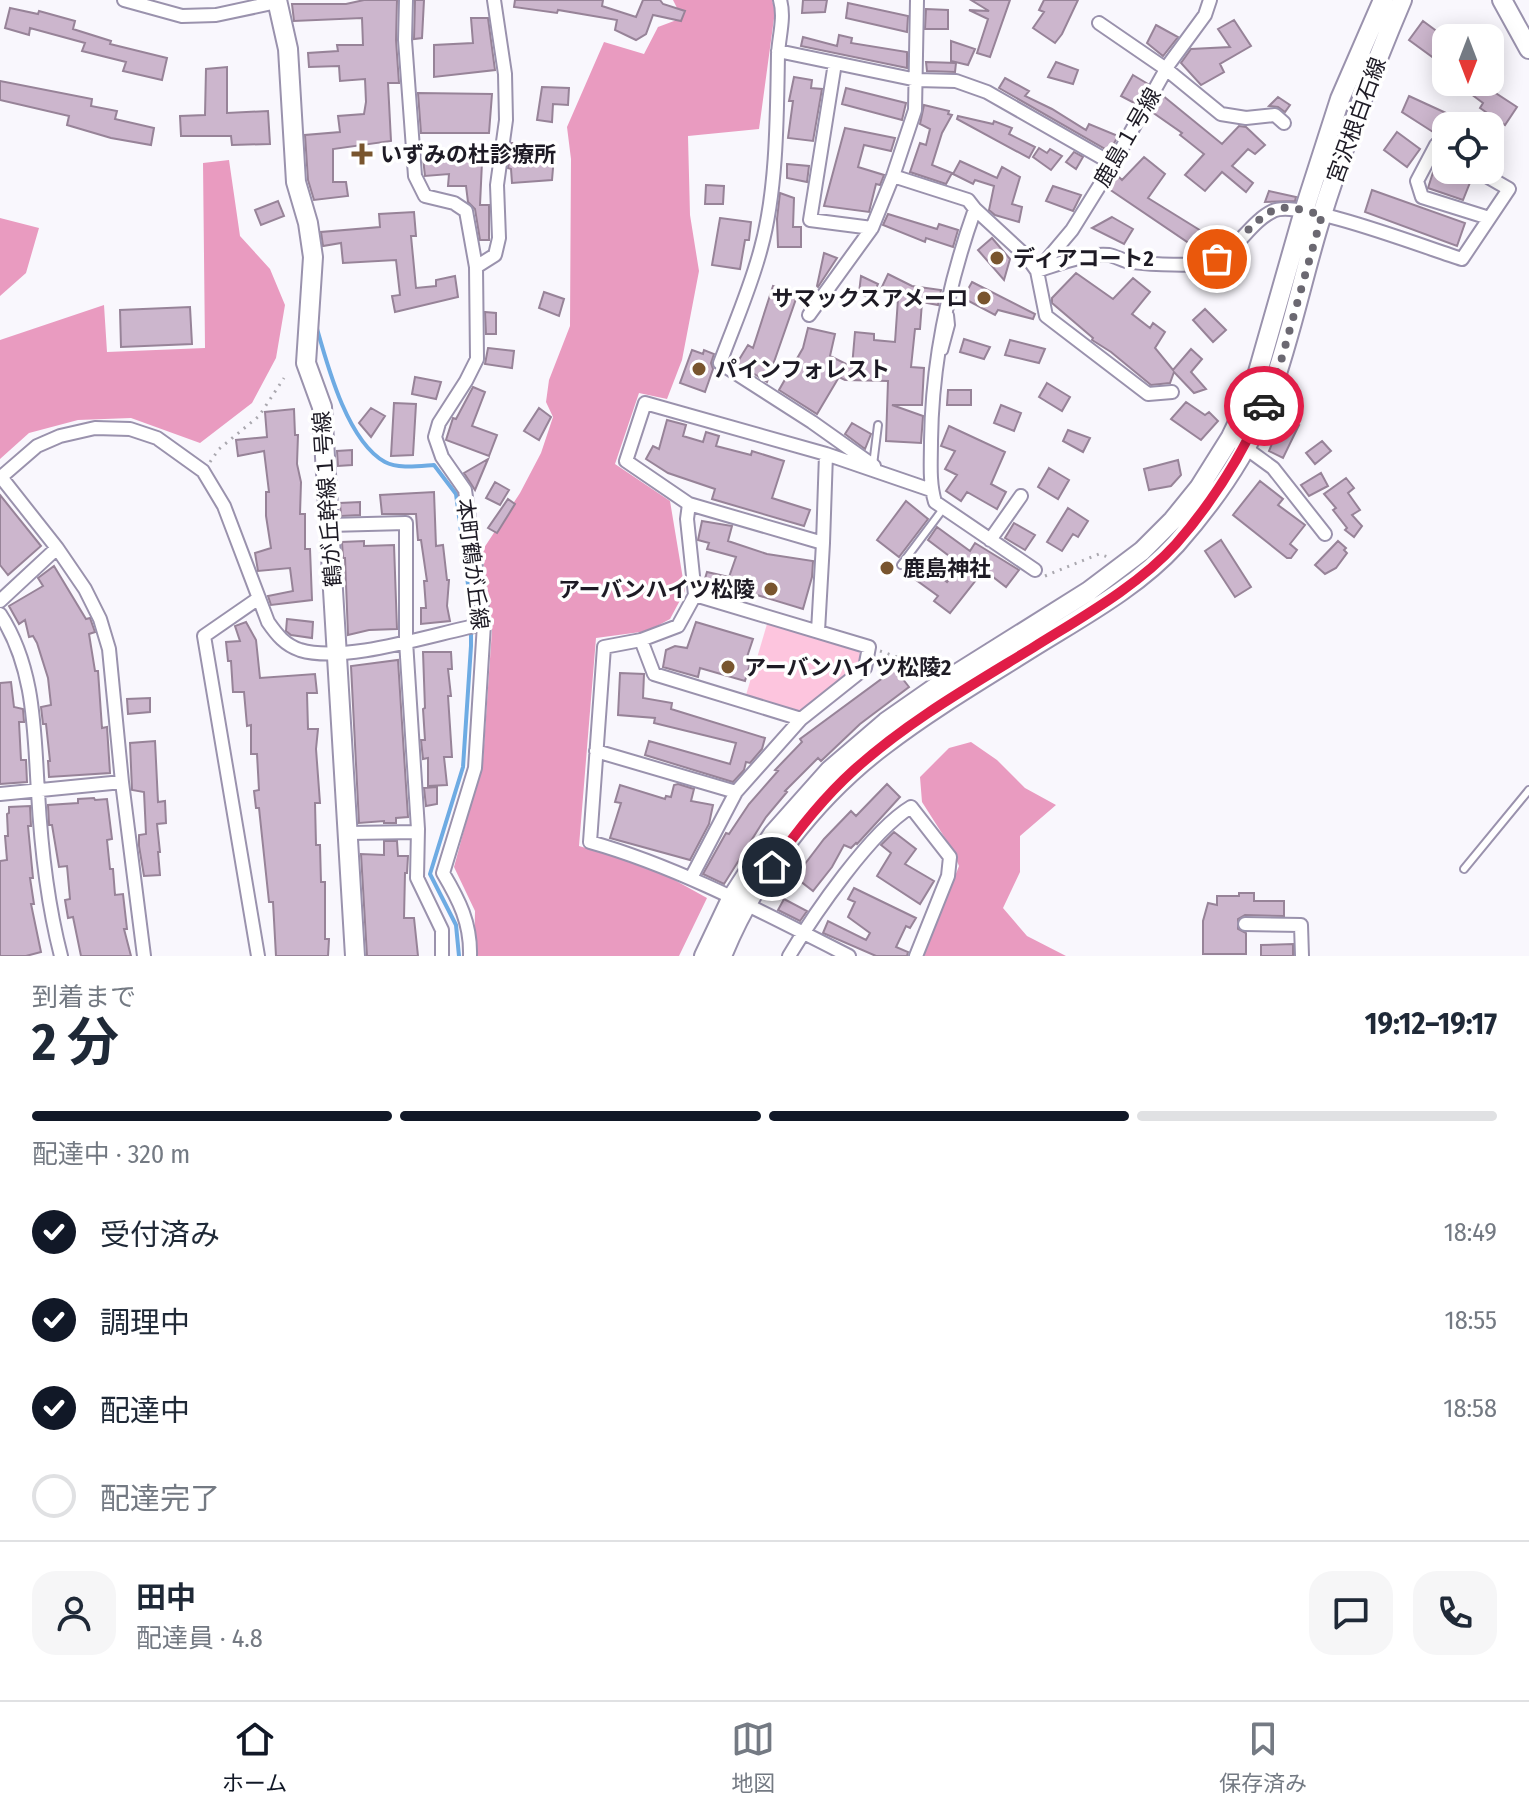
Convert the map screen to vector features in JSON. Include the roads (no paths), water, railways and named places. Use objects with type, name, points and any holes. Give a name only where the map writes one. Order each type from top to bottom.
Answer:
[{"type":"street","points":[[124,0],[182,16],[216,15],[277,1]]},
{"type":"street","points":[[406,0],[406,56],[415,176],[425,196],[454,203],[466,211],[476,267],[495,255],[499,238],[497,185],[506,120],[505,74],[494,0]]},
{"type":"street","points":[[780,0],[783,9],[778,51],[778,107],[761,247],[720,363],[889,476]]},
{"type":"street","points":[[809,315],[872,228],[893,176],[915,110],[917,0]]},
{"type":"street","name":"鹿島１号線","points":[[1037,271],[1072,230],[1166,69],[1205,15],[1210,0]]},
{"type":"street","points":[[704,956],[739,902],[773,834],[830,770],[886,722],[1089,591],[1142,551],[1238,442],[1313,213],[1340,99],[1383,0]]},
{"type":"street","name":"宮沢根白石線","points":[[1313,213],[1402,0]]},
{"type":"street","points":[[1502,0],[1529,49]]},
{"type":"street","name":"鶴が丘幹線１号線","points":[[277,1],[288,49],[296,182],[308,223],[313,257],[306,363],[322,407],[355,956]]},
{"type":"street","points":[[1099,23],[1166,69],[1221,114],[1246,118],[1275,115],[1284,123]]},
{"type":"street","points":[[778,51],[917,80],[956,81],[987,92],[1113,164]]},
{"type":"street","points":[[835,63],[810,220],[872,228]]},
{"type":"street","points":[[1432,153],[1417,181],[1422,197],[1489,218]]},
{"type":"street","points":[[893,176],[968,200],[1027,257],[1037,271],[1046,316],[1148,394],[1172,392]]},
{"type":"street","points":[[1037,271],[1077,258],[1109,255],[1128,261],[1201,264],[1217,259],[1235,245],[1258,219],[1277,208],[1313,213],[1462,259],[1509,189],[1500,184]]},
{"type":"street","points":[[975,209],[956,261],[935,364],[931,407],[931,490],[935,502],[943,509],[1035,570]]},
{"type":"street","name":"本町鶴が丘線","points":[[470,956],[469,924],[443,873],[475,768],[481,625],[465,490],[442,457],[435,437],[439,423],[477,359],[476,267]]},
{"type":"street","points":[[823,543],[689,504],[626,461],[645,403],[826,454],[931,490]]},
{"type":"street","points":[[144,956],[109,649],[100,619],[85,589],[57,548],[1,478],[37,446],[60,436],[95,428],[130,429],[157,438],[203,471],[224,506],[268,622],[280,639],[300,649],[323,654],[481,625]]},
{"type":"street","points":[[1238,442],[1273,468],[1325,534]]},
{"type":"street","points":[[818,631],[826,454]]},
{"type":"street","points":[[990,540],[1021,496]]},
{"type":"street","points":[[689,504],[687,519],[695,595],[678,626],[641,640],[604,647],[590,842],[630,853],[691,878],[849,956]]},
{"type":"street","points":[[329,525],[406,523],[406,641],[418,832],[417,878],[442,930],[442,956]]},
{"type":"street","points":[[0,601],[57,548]]},
{"type":"street","points":[[691,878],[736,792],[801,719],[865,668],[869,647],[695,595]]},
{"type":"street","points":[[258,956],[204,636],[259,598]]},
{"type":"street","points":[[0,614],[15,638],[27,676],[37,753],[44,865],[61,956]]},
{"type":"street","points":[[641,640],[654,674],[801,719]]},
{"type":"street","points":[[596,751],[736,792]]},
{"type":"street","points":[[0,794],[122,782]]},
{"type":"street","points":[[789,956],[836,887],[894,817],[911,807],[950,857],[948,876],[916,956]]},
{"type":"street","points":[[347,833],[418,832]]},
{"type":"street","points":[[722,956],[739,902]]},
{"type":"street","points":[[1245,924],[1301,925],[1302,956]]},
{"type":"lane","points":[[939,405],[942,359],[951,325],[946,304]]},
{"type":"lane","points":[[873,465],[878,425]]},
{"type":"lane","points":[[901,565],[943,509]]},
{"type":"lane","points":[[1464,869],[1529,790]]},
{"type":"waterway","points":[[316,325],[340,400],[349,420],[372,452],[396,466],[434,465],[456,494],[471,607],[463,767],[430,874],[456,925],[459,956]]},
{"type":"place","name":"いずみの杜診療所","points":[[362,154]]},
{"type":"place","name":"ディアコート2","points":[[997,258]]},
{"type":"place","name":"サマックスアメーロ","points":[[984,298]]},
{"type":"place","name":"パインフォレスト","points":[[699,369]]},
{"type":"place","name":"鹿島神社","points":[[887,568]]},
{"type":"place","name":"アーバンハイツ松陵","points":[[771,589]]},
{"type":"place","name":"アーバンハイツ松陵2","points":[[728,667]]}]
